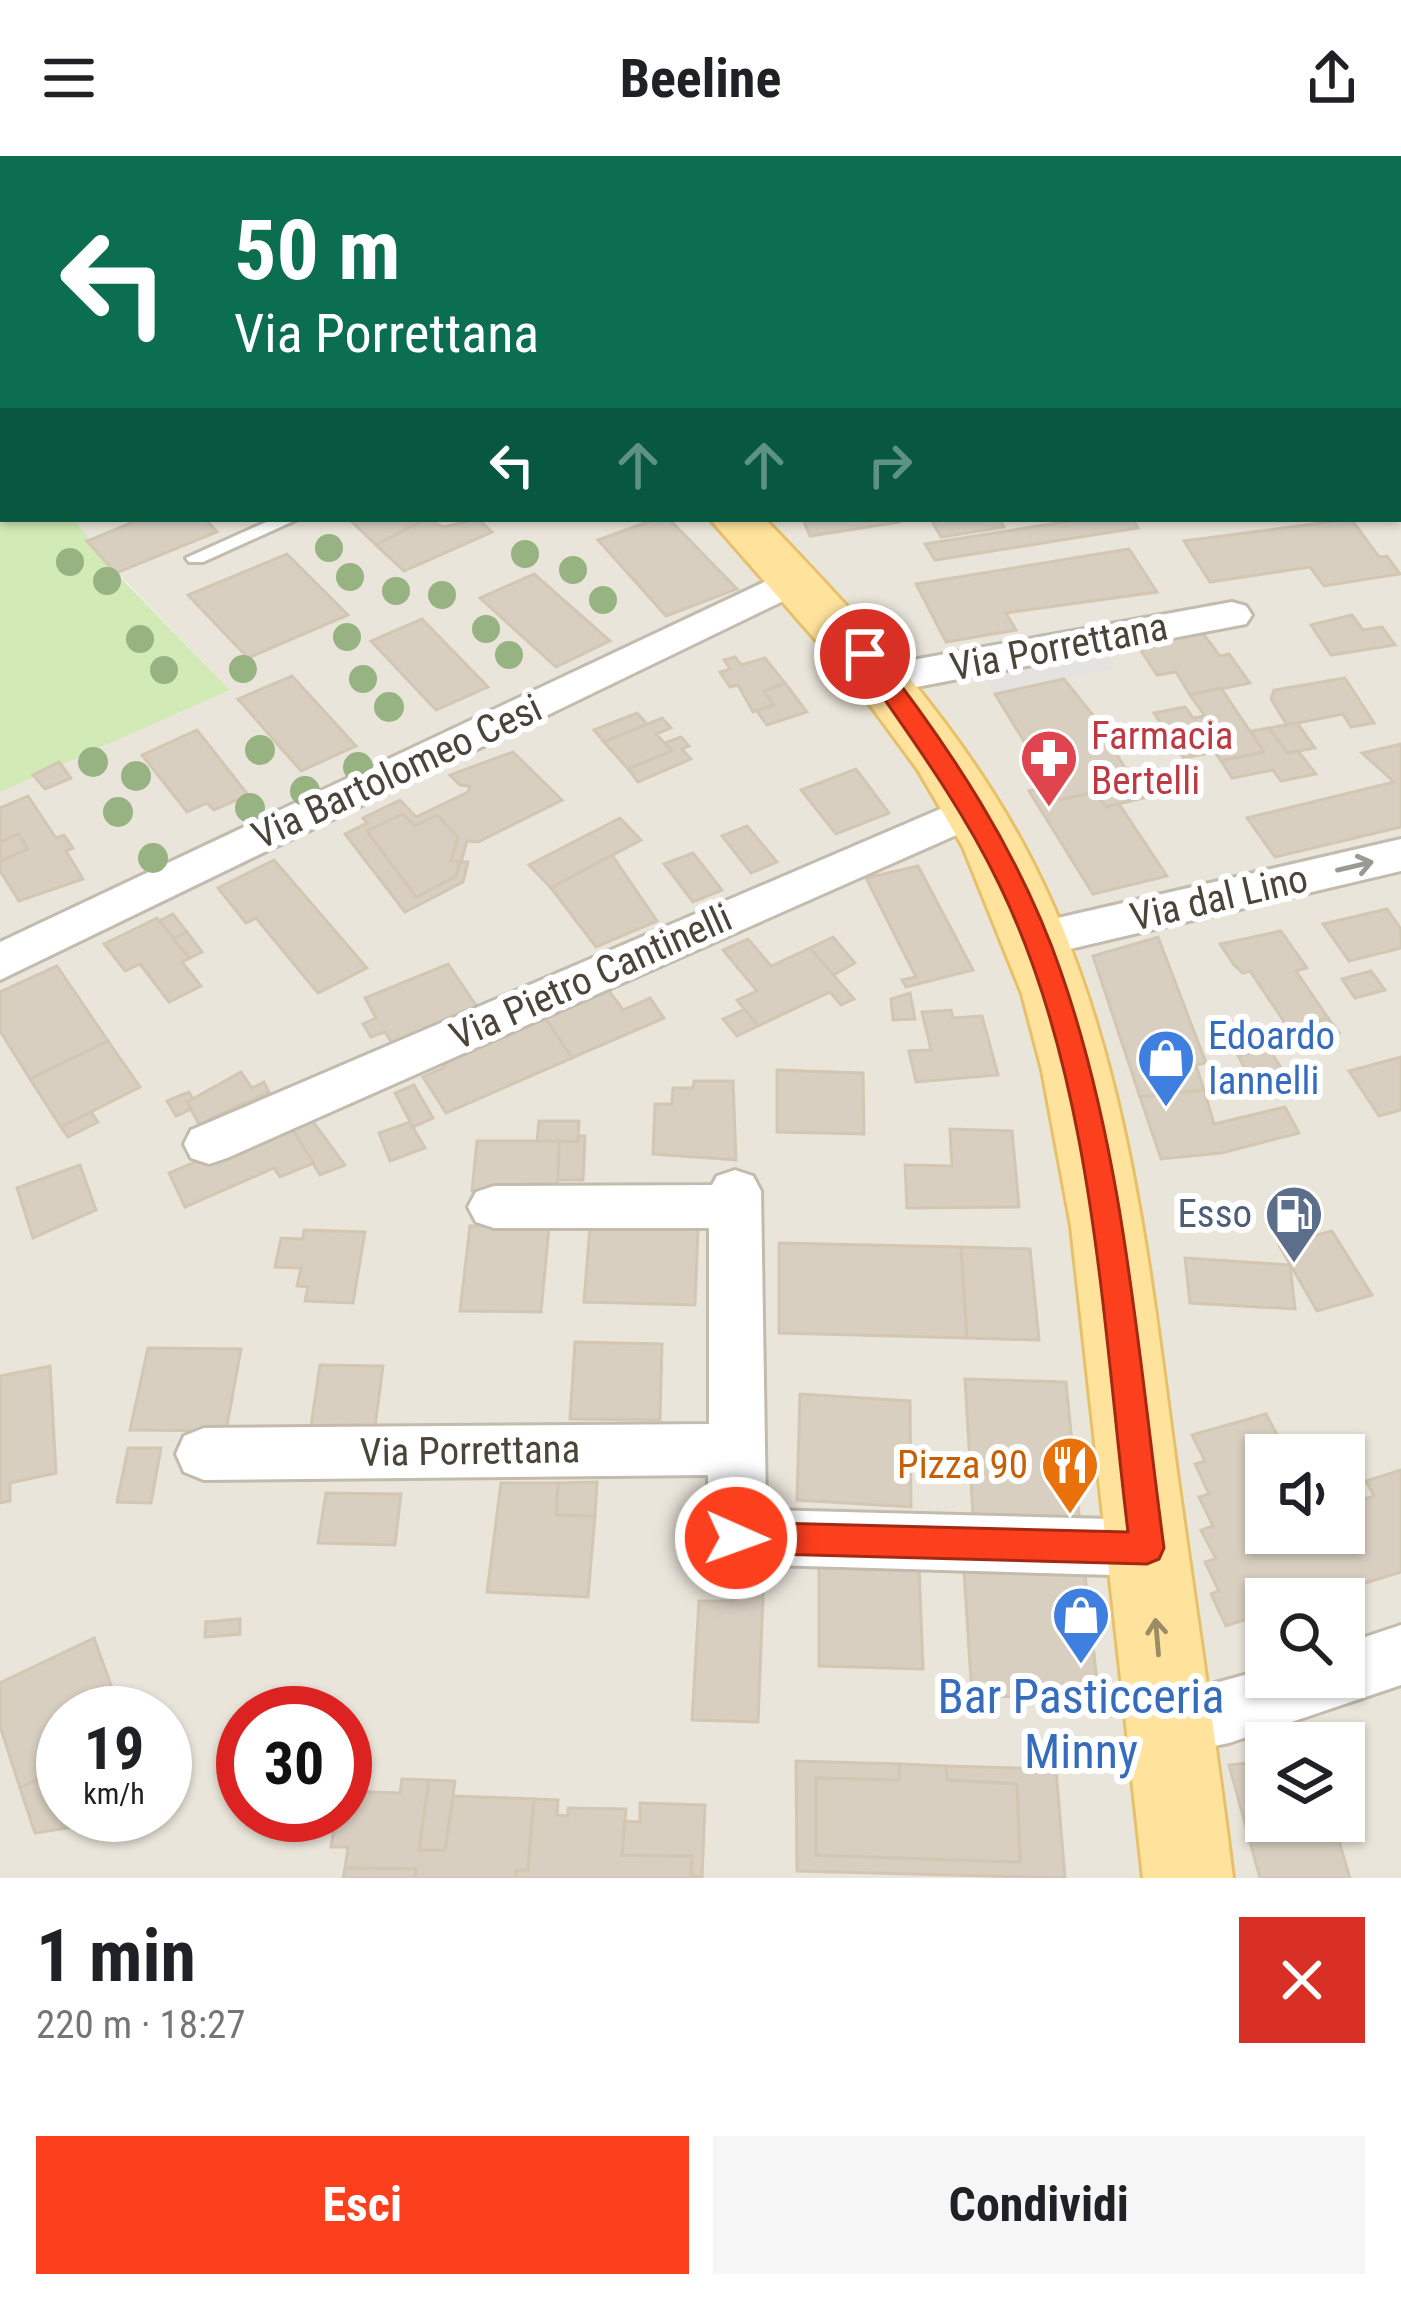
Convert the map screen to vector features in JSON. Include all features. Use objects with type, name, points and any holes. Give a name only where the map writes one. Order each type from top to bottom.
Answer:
[{"type":"main road","name":"Via Porrettana","points":[[739,522],[885,680],[973,810],[1036,940],[1096,1145],[1188,1878]]},
{"type":"street","name":"Via Bartolomeo Cesi","points":[[0,962],[794,580]]},
{"type":"street","name":"Via Porrettana","points":[[885,680],[1232,615]]},
{"type":"street","name":"Via Pietro Cantinelli","points":[[208,1144],[973,810]]},
{"type":"street","name":"Via dal Lino","points":[[1036,940],[1401,855]]},
{"type":"street","points":[[494,1207],[736,1198],[736,1538],[1147,1548]]},
{"type":"street","name":"Via Porrettana","points":[[204,1454],[737,1448]]},
{"type":"street","points":[[1365,1667],[1401,1654]]},
{"type":"street","points":[[1169,1724],[1271,1698]]},
{"type":"lane","points":[[196,558],[282,522]]},
{"type":"shaded area","points":[[75,522],[1401,522],[1401,1878],[0,1878],[0,791],[230,690],[87,541]]},
{"type":"shaded area","points":[[1104,650],[1117,668],[995,694],[981,674]]},
{"type":"green space","points":[[0,522],[75,522],[116,573],[230,690],[0,792]]},
{"type":"building","points":[[134,522],[208,522],[217,532],[116,573],[87,541]]},
{"type":"building","points":[[352,522],[420,522],[376,545]]},
{"type":"building","points":[[420,522],[444,527],[481,522],[492,532],[404,571],[376,545]]},
{"type":"building","points":[[648,522],[672,522],[737,589],[666,616],[598,540]]},
{"type":"building","points":[[804,522],[900,522],[810,536]]},
{"type":"building","points":[[933,522],[1001,522],[1004,527],[941,537]]},
{"type":"building","points":[[1064,522],[1134,522],[1138,528],[935,560],[925,544]]},
{"type":"building","points":[[1353,522],[1379,557],[1387,556],[1400,574],[1324,586],[1310,567],[1210,582],[1184,541]]},
{"type":"building","points":[[1129,549],[1157,592],[1006,613],[1016,630],[946,642],[916,584]]},
{"type":"building","points":[[287,554],[348,615],[248,658],[188,595]]},
{"type":"building","points":[[534,574],[610,641],[556,667],[480,598]]},
{"type":"building","points":[[1352,615],[1363,630],[1382,627],[1395,645],[1331,655],[1311,625]]},
{"type":"building","points":[[422,619],[488,687],[436,710],[371,641]]},
{"type":"building","points":[[1201,631],[1220,656],[1229,654],[1250,683],[1190,695],[1176,672],[1157,675],[1136,643]]},
{"type":"building","points":[[735,657],[741,665],[765,658],[785,683],[764,691],[774,705],[753,712],[738,685],[730,687],[720,672],[730,669],[724,660]]},
{"type":"building","points":[[292,676],[356,746],[301,771],[238,699]]},
{"type":"building","points":[[1345,678],[1374,723],[1351,727],[1343,714],[1287,725],[1271,699],[1274,690]]},
{"type":"building","points":[[1064,679],[1093,715],[1143,798],[1106,807],[1095,792],[1060,800],[995,694]]},
{"type":"building","points":[[785,683],[807,712],[767,725],[757,711],[774,705],[764,691]]},
{"type":"building","points":[[1221,688],[1264,752],[1221,761],[1215,752],[1184,758],[1154,713],[1185,707],[1193,718],[1205,716],[1190,695]]},
{"type":"building","points":[[637,713],[647,724],[604,742],[594,730]]},
{"type":"building","points":[[662,718],[671,728],[656,734],[672,751],[628,769],[604,742]]},
{"type":"building","points":[[1297,723],[1315,748],[1287,753],[1269,728]]},
{"type":"building","points":[[1269,728],[1287,753],[1298,751],[1316,774],[1281,781],[1273,770],[1232,778],[1221,761],[1264,752],[1251,731]]},
{"type":"building","points":[[197,730],[248,795],[214,810],[207,803],[187,812],[142,755]]},
{"type":"building","points":[[681,737],[689,746],[682,749],[691,759],[638,782],[628,769],[672,751],[665,743]]},
{"type":"building","points":[[1401,744],[1401,827],[1275,857],[1247,818],[1394,782],[1362,753]]},
{"type":"building","points":[[513,752],[562,800],[478,842],[467,841],[461,862],[468,862],[463,882],[405,912],[345,834],[367,823],[363,818],[400,800],[416,817],[468,792],[470,786],[460,785],[450,775]]},
{"type":"building","points":[[59,762],[71,778],[45,789],[33,775]]},
{"type":"building","points":[[856,769],[889,813],[836,834],[801,790]]},
{"type":"building","points":[[1051,785],[1060,800],[1095,792],[1106,807],[1119,804],[1167,876],[1093,894],[1029,791]]},
{"type":"building","points":[[28,796],[56,838],[64,835],[73,848],[66,851],[83,879],[19,901],[0,871],[0,808]]},
{"type":"building","points":[[403,814],[415,826],[437,815],[458,837],[451,861],[460,862],[456,876],[416,897],[367,831]]},
{"type":"building","points":[[620,818],[641,840],[551,888],[529,865]]},
{"type":"building","points":[[747,826],[777,862],[751,873],[722,836]]},
{"type":"building","points":[[19,834],[28,849],[0,861],[0,842]]},
{"type":"building","points":[[693,853],[722,890],[693,902],[664,864]]},
{"type":"building","points":[[612,855],[657,921],[596,947],[551,888]]},
{"type":"building","points":[[274,860],[367,968],[318,993],[256,918],[246,923],[218,888]]},
{"type":"building","points":[[918,866],[973,970],[906,987],[902,980],[916,977],[866,878]]},
{"type":"building","points":[[1387,909],[1401,929],[1401,948],[1349,961],[1323,924]]},
{"type":"building","points":[[173,914],[187,932],[173,939],[159,921]]},
{"type":"building","points":[[157,918],[190,958],[182,962],[201,986],[169,1002],[140,964],[125,971],[104,944]]},
{"type":"building","points":[[1281,931],[1307,968],[1296,971],[1328,1018],[1289,1029],[1250,971],[1243,973],[1234,965],[1220,944]]},
{"type":"building","points":[[187,932],[202,952],[190,958],[173,939]]},
{"type":"building","points":[[833,937],[855,963],[833,975],[810,948]]},
{"type":"building","points":[[1158,937],[1206,1063],[1196,1065],[1204,1090],[1140,1097],[1093,956]]},
{"type":"building","points":[[748,939],[771,966],[810,948],[854,999],[841,1005],[830,992],[758,1026],[737,1000],[757,991],[723,950]]},
{"type":"building","points":[[448,964],[480,1011],[395,1048],[385,1032],[371,1037],[363,1024],[376,1018],[365,998]]},
{"type":"building","points":[[57,966],[108,1041],[30,1079],[0,1031],[0,992]]},
{"type":"building","points":[[1371,971],[1385,990],[1355,998],[1342,979]]},
{"type":"building","points":[[609,991],[623,1010],[650,998],[664,1018],[572,1058],[545,1018]]},
{"type":"building","points":[[910,993],[915,1019],[893,1020],[891,999]]},
{"type":"building","points":[[745,1009],[758,1026],[737,1036],[723,1019]]},
{"type":"building","points":[[951,1010],[953,1018],[982,1016],[998,1075],[916,1082],[909,1051],[931,1050],[922,1012]]},
{"type":"building","points":[[545,1018],[572,1058],[446,1113],[423,1077],[445,1067],[442,1062]]},
{"type":"building","points":[[1328,1018],[1339,1033],[1300,1044],[1289,1029]]},
{"type":"building","points":[[108,1041],[140,1087],[61,1127],[30,1079]]},
{"type":"building","points":[[1269,1049],[1283,1071],[1251,1079],[1238,1056]]},
{"type":"building","points":[[1401,1057],[1401,1110],[1379,1116],[1349,1071]]},
{"type":"building","points":[[777,1070],[863,1073],[864,1134],[777,1132]]},
{"type":"building","points":[[241,1072],[252,1088],[264,1082],[269,1092],[199,1124],[187,1102]]},
{"type":"building","points":[[694,1081],[733,1081],[736,1160],[653,1154],[655,1104],[672,1104],[673,1088],[693,1088]]},
{"type":"building","points":[[414,1085],[433,1118],[413,1127],[395,1093]]},
{"type":"building","points":[[1204,1090],[1214,1124],[1285,1107],[1299,1133],[1221,1153],[1161,1159],[1140,1097]]},
{"type":"building","points":[[189,1092],[191,1109],[176,1116],[167,1101]]},
{"type":"building","points":[[91,1112],[98,1122],[68,1137],[61,1127]]},
{"type":"building","points":[[308,1115],[345,1165],[320,1175],[288,1123]]},
{"type":"building","points":[[539,1121],[579,1121],[578,1142],[537,1141]]},
{"type":"building","points":[[410,1122],[425,1148],[390,1161],[379,1133]]},
{"type":"building","points":[[288,1123],[314,1163],[280,1177],[274,1168],[185,1207],[169,1173]]},
{"type":"building","points":[[950,1129],[1012,1131],[1019,1207],[907,1208],[905,1165],[952,1166]]},
{"type":"building","points":[[578,1136],[585,1136],[583,1180],[558,1180],[559,1141],[578,1142]]},
{"type":"building","points":[[477,1141],[559,1141],[557,1191],[472,1191]]},
{"type":"building","points":[[80,1165],[96,1210],[33,1238],[17,1188]]},
{"type":"building","points":[[470,1226],[549,1228],[541,1312],[460,1311]]},
{"type":"building","points":[[590,1226],[698,1229],[695,1305],[584,1302]]},
{"type":"building","points":[[304,1230],[365,1232],[353,1303],[305,1301],[308,1287],[297,1286],[301,1268],[275,1267],[281,1238],[303,1239]]},
{"type":"building","points":[[1332,1231],[1372,1295],[1317,1311],[1279,1245]]},
{"type":"building","points":[[779,1243],[961,1247],[967,1338],[779,1333]]},
{"type":"building","points":[[961,1247],[1030,1249],[1039,1340],[967,1338]]},
{"type":"building","points":[[1185,1258],[1290,1265],[1295,1309],[1190,1303]]},
{"type":"building","points":[[575,1342],[662,1344],[660,1420],[570,1419]]},
{"type":"building","points":[[148,1348],[241,1349],[226,1431],[130,1430]]},
{"type":"building","points":[[320,1365],[383,1366],[374,1434],[310,1433]]},
{"type":"building","points":[[50,1366],[56,1473],[10,1483],[10,1501],[0,1503],[0,1376]]},
{"type":"building","points":[[965,1379],[1066,1382],[1081,1534],[974,1531]]},
{"type":"building","points":[[800,1394],[910,1401],[911,1507],[797,1500]]},
{"type":"building","points":[[1266,1414],[1277,1434],[1245,1434],[1245,1554],[1365,1554],[1365,1499],[1374,1496],[1366,1481],[1401,1470],[1401,1572],[1365,1583],[1365,1578],[1245,1578],[1245,1620],[1226,1626],[1211,1594],[1219,1591],[1205,1562],[1216,1559],[1201,1530],[1213,1526],[1199,1497],[1209,1494],[1195,1464],[1205,1461],[1192,1435]]},
{"type":"building","points":[[128,1448],[161,1448],[151,1503],[117,1502]]},
{"type":"building","points":[[597,1482],[595,1516],[556,1515],[558,1483]]},
{"type":"building","points":[[501,1483],[558,1483],[556,1515],[595,1516],[588,1597],[487,1592]]},
{"type":"building","points":[[326,1493],[401,1494],[395,1545],[318,1543]]},
{"type":"building","points":[[819,1561],[919,1565],[923,1669],[819,1666]]},
{"type":"building","points":[[734,1571],[764,1571],[758,1722],[692,1720],[699,1601],[733,1601]]},
{"type":"building","points":[[964,1572],[1085,1575],[1099,1698],[972,1696]]},
{"type":"building","points":[[240,1619],[240,1634],[205,1637],[206,1622]]},
{"type":"building","points":[[94,1638],[111,1686],[36,1686],[36,1780],[20,1788],[0,1726],[0,1683]]},
{"type":"building","points":[[796,1761],[900,1764],[899,1780],[816,1778],[816,1855],[1020,1862],[1017,1784],[947,1780],[946,1766],[1056,1769],[1065,1878],[797,1871]]},
{"type":"building","points":[[1245,1763],[1245,1823],[1229,1765]]},
{"type":"building","points":[[900,1764],[946,1766],[947,1780],[1017,1784],[1020,1862],[816,1855],[816,1778],[899,1780]]},
{"type":"building","points":[[402,1779],[429,1780],[419,1850],[445,1850],[453,1796],[534,1799],[528,1870],[516,1871],[516,1878],[415,1878],[416,1869],[345,1868],[348,1847],[331,1847],[332,1842],[372,1842],[372,1792],[400,1793]]},
{"type":"building","points":[[36,1780],[36,1833],[35,1833],[20,1788]]},
{"type":"building","points":[[429,1780],[455,1781],[445,1850],[419,1850]]},
{"type":"building","points":[[534,1799],[558,1800],[557,1815],[568,1816],[568,1808],[626,1809],[622,1855],[692,1856],[691,1876],[702,1878],[516,1878],[516,1871],[528,1870]]},
{"type":"building","points":[[640,1803],[705,1805],[702,1877],[691,1876],[692,1856],[622,1855],[625,1821],[640,1822]]},
{"type":"building","points":[[1250,1842],[1339,1842],[1350,1878],[1260,1878]]},
{"type":"building","points":[[345,1868],[416,1869],[415,1878],[343,1878]]},
{"type":"place","name":"Farmacia Bertelli","points":[[1049,809]]},
{"type":"place","name":"Edoardo Iannelli","points":[[1166,1109]]},
{"type":"place","name":"Esso","points":[[1294,1265]]},
{"type":"place","name":"Pizza 90","points":[[1070,1516]]},
{"type":"place","name":"Bar Pasticceria Minny","points":[[1081,1666]]},
{"type":"route","points":[[736,1538],[1147,1548],[1096,1145],[1048,972],[1014,888],[973,810],[911,713],[865,654]]}]
